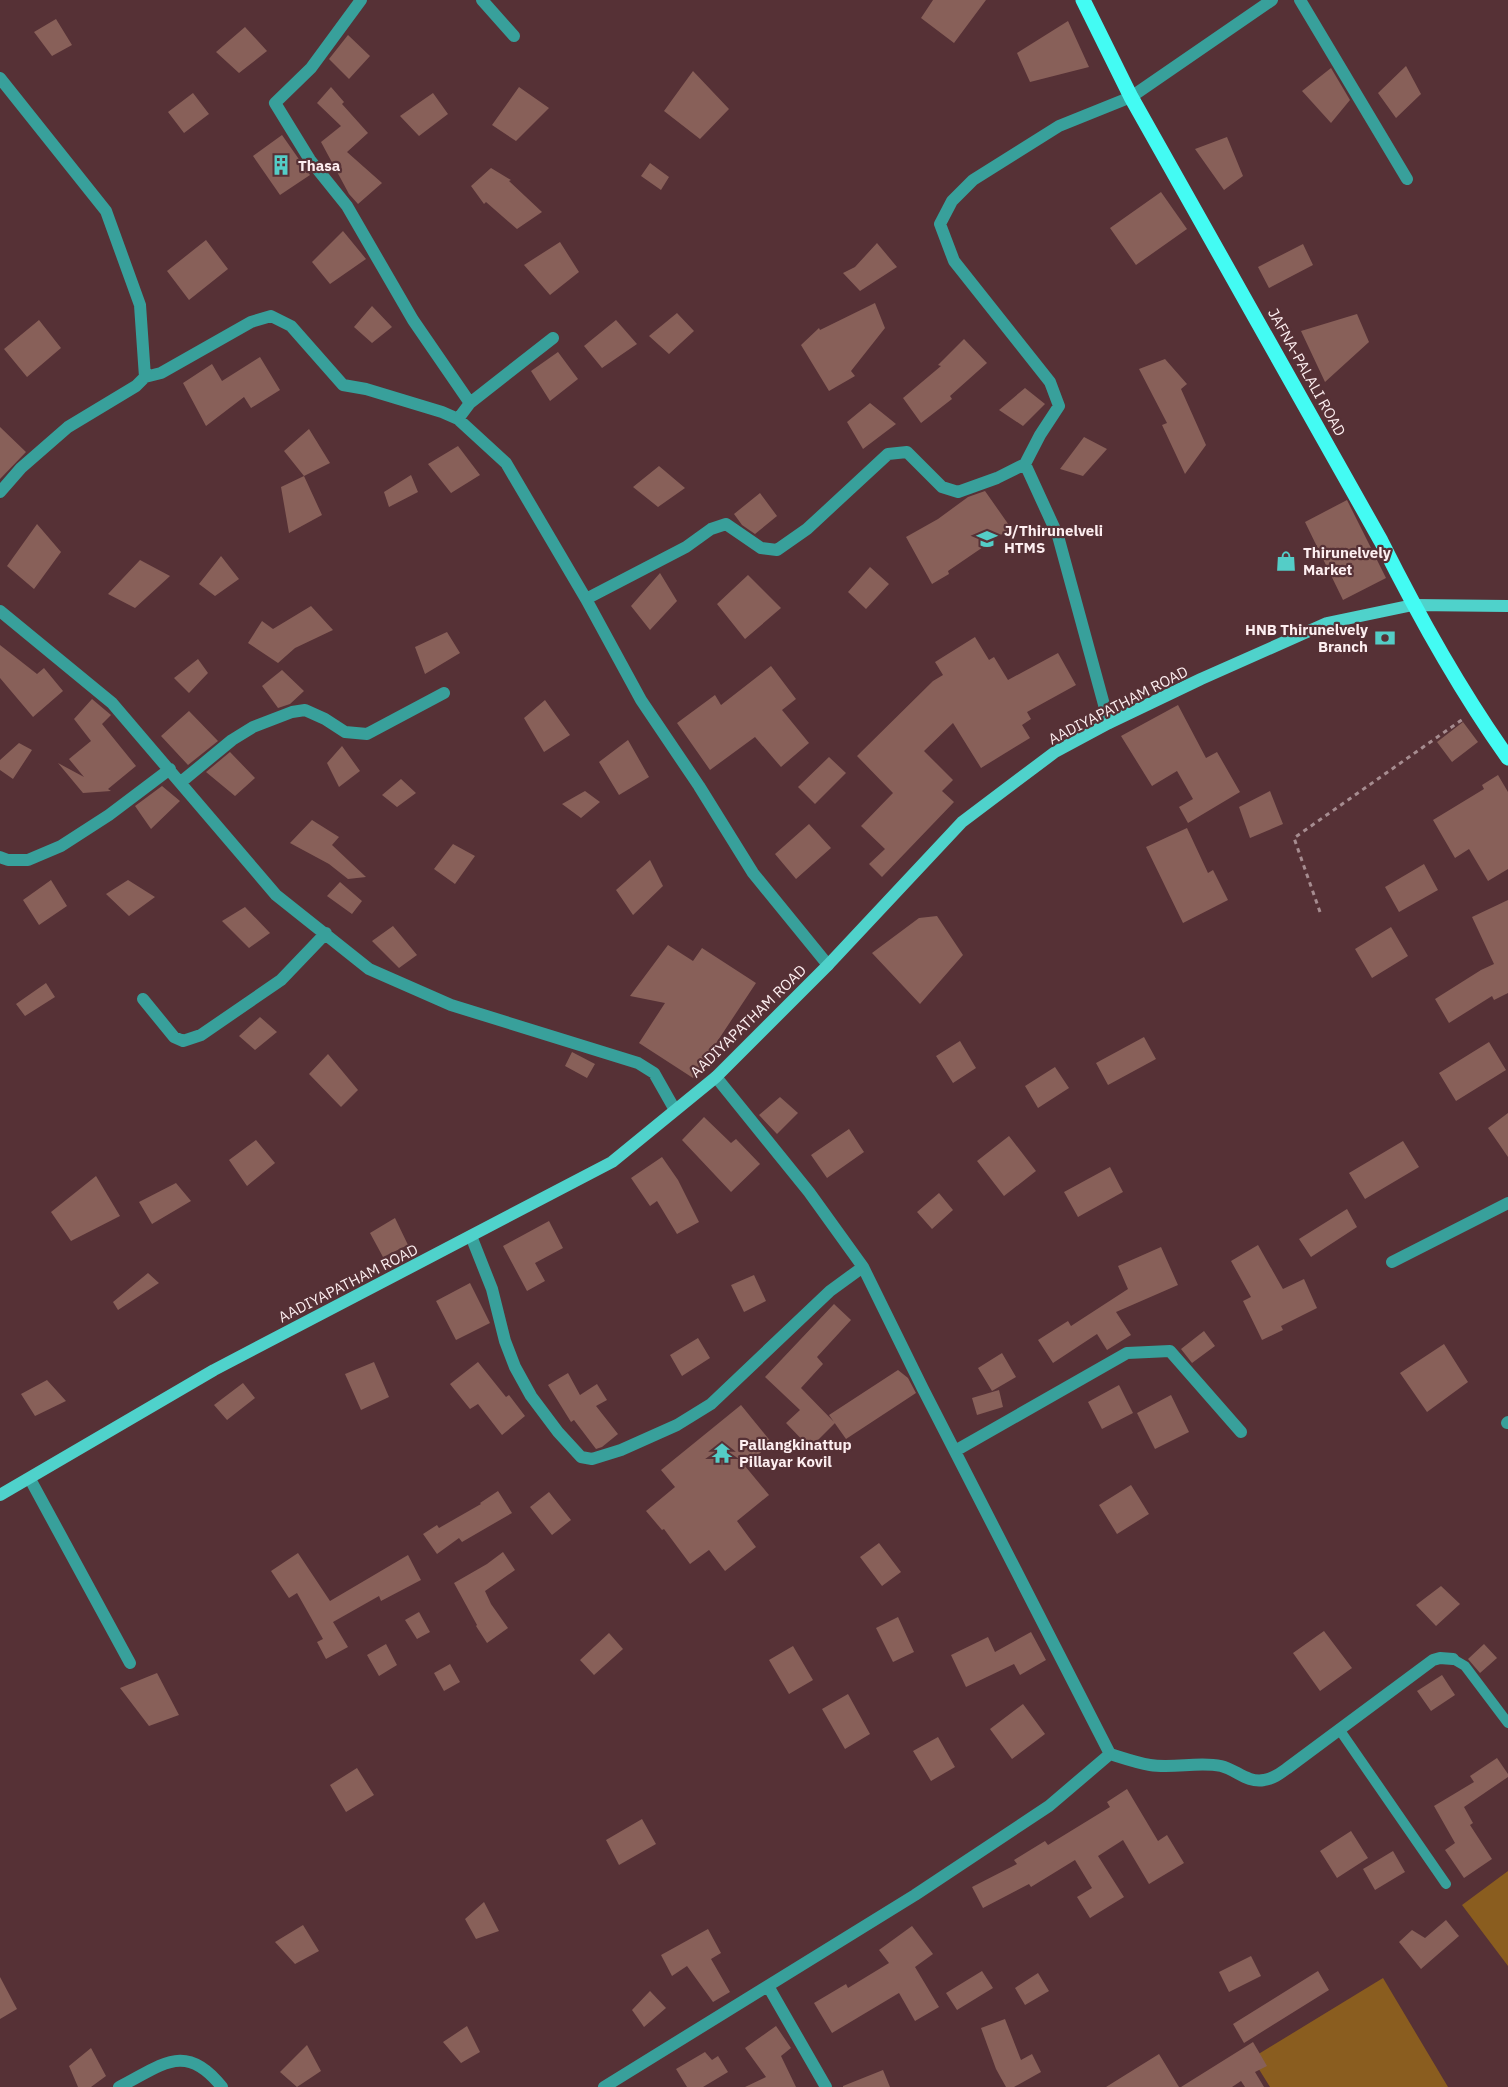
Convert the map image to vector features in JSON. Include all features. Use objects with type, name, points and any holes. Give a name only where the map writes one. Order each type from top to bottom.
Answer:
[{"type":"main road","name":"JAFNA-PALALI ROAD","points":[[1083,0],[1131,97],[1381,542],[1413,605],[1475,711],[1508,758]]},
{"type":"street","points":[[361,0],[311,68],[275,103],[309,160],[347,206],[413,320],[470,403]]},
{"type":"street","points":[[482,0],[514,36]]},
{"type":"street","points":[[586,599],[686,547],[711,529],[726,524],[761,548],[777,550],[807,530],[888,454],[907,452],[942,487],[958,492],[998,478],[1025,464],[1059,406],[1050,382],[954,261],[940,224],[952,201],[973,180],[1059,126],[1131,97],[1272,0]]},
{"type":"street","points":[[1300,0],[1407,179]]},
{"type":"street","points":[[0,78],[106,211],[140,305],[145,377]]},
{"type":"street","points":[[0,492],[21,468],[68,427],[135,386],[145,377],[161,373],[251,322],[271,316],[291,326],[343,385],[366,389],[458,419],[506,463],[586,599],[640,700],[699,786],[753,873],[828,964]]},
{"type":"street","points":[[458,419],[470,403],[553,338]]},
{"type":"street","points":[[1025,464],[1058,536],[1109,723]]},
{"type":"street","name":"AADIYAPATHAM ROAD","points":[[0,1495],[214,1370],[612,1162],[716,1077],[828,964],[962,822],[1055,752],[1201,679],[1327,623],[1413,605],[1508,606]]},
{"type":"street","points":[[0,611],[112,703],[182,782],[276,895],[369,969],[451,1005],[638,1063],[654,1073],[675,1110]]},
{"type":"street","points":[[182,782],[232,740],[253,727],[292,712],[305,710],[345,732],[367,734],[444,693]]},
{"type":"street","points":[[0,857],[8,860],[28,860],[61,846],[109,815],[170,769]]},
{"type":"street","points":[[143,999],[174,1037],[183,1041],[201,1035],[281,980],[326,933]]},
{"type":"street","points":[[716,1077],[809,1192],[863,1267],[1110,1755],[1151,1766],[1205,1764],[1220,1766],[1231,1769],[1244,1779],[1264,1780],[1276,1776],[1289,1767],[1433,1660],[1453,1659]]},
{"type":"street","points":[[1392,1262],[1508,1203]]},
{"type":"street","points":[[471,1236],[492,1289],[505,1341],[515,1367],[531,1396],[558,1432],[582,1457],[592,1460],[677,1425],[711,1404],[830,1291],[863,1267]]},
{"type":"street","points":[[955,1451],[1127,1353],[1170,1351],[1241,1432]]},
{"type":"street","points":[[30,1479],[130,1663]]},
{"type":"street","points":[[604,2087],[915,1895],[1039,1812],[1110,1755]]},
{"type":"street","points":[[768,1986],[826,2087]]},
{"type":"street","points":[[119,2087],[171,2060],[194,2062],[208,2071],[222,2087]]},
{"type":"lane","points":[[1453,1659],[1465,1666],[1508,1723]]},
{"type":"lane","points":[[1339,1728],[1446,1884]]},
{"type":"path","points":[[1320,912],[1294,838],[1475,711]]},
{"type":"shaded area","points":[[1508,1871],[1508,1966],[1462,1905]]},
{"type":"shaded area","points":[[1383,1978],[1448,2087],[1270,2087],[1252,2058]]},
{"type":"building","points":[[933,0],[986,0],[954,43],[921,18]]},
{"type":"building","points":[[56,19],[72,45],[52,56],[34,32]]},
{"type":"building","points":[[1068,21],[1089,67],[1030,82],[1017,53]]},
{"type":"building","points":[[245,27],[267,51],[239,73],[216,52]]},
{"type":"building","points":[[348,35],[370,56],[349,79],[329,59]]},
{"type":"building","points":[[1406,66],[1421,94],[1396,118],[1378,93]]},
{"type":"building","points":[[1331,68],[1350,100],[1331,123],[1302,91]]},
{"type":"building","points":[[693,71],[729,109],[700,139],[664,111]]},
{"type":"building","points":[[331,87],[344,102],[342,104],[368,133],[347,152],[382,183],[358,204],[349,194],[321,142],[341,126],[317,103]]},
{"type":"building","points":[[519,87],[549,108],[516,141],[492,125]]},
{"type":"building","points":[[193,93],[209,114],[184,133],[168,112]]},
{"type":"building","points":[[433,93],[448,114],[419,136],[400,116]]},
{"type":"building","name":"Thasa","points":[[282,135],[310,175],[280,195],[253,156]]},
{"type":"building","points":[[1227,137],[1243,176],[1224,190],[1195,149]]},
{"type":"building","points":[[650,163],[669,177],[661,190],[641,176]]},
{"type":"building","points":[[491,168],[511,180],[509,181],[542,212],[517,229],[486,202],[484,204],[471,186]]},
{"type":"building","points":[[1161,192],[1187,229],[1136,265],[1110,228]]},
{"type":"building","points":[[343,231],[366,259],[330,284],[312,262]]},
{"type":"building","points":[[206,240],[228,269],[189,300],[167,271]]},
{"type":"building","points":[[560,242],[579,272],[550,295],[524,265]]},
{"type":"building","points":[[877,243],[897,267],[860,291],[843,273],[855,267]]},
{"type":"building","points":[[1303,244],[1313,265],[1269,288],[1258,267]]},
{"type":"building","points":[[875,303],[885,328],[851,371],[855,376],[829,391],[801,345],[819,328],[820,330]]},
{"type":"building","points":[[372,306],[392,327],[372,343],[354,327]]},
{"type":"building","points":[[677,313],[694,331],[669,354],[649,336]]},
{"type":"building","points":[[1357,314],[1369,342],[1325,382],[1301,331]]},
{"type":"building","points":[[39,320],[61,348],[27,377],[4,349]]},
{"type":"building","points":[[616,320],[637,344],[602,368],[584,346]]},
{"type":"building","points":[[964,339],[987,363],[950,396],[952,399],[921,423],[903,398],[941,366],[938,365]]},
{"type":"building","points":[[558,352],[578,379],[550,401],[531,371]]},
{"type":"building","points":[[260,357],[280,390],[251,408],[244,397],[206,426],[183,383],[212,364],[222,381]]},
{"type":"building","points":[[1165,359],[1187,384],[1181,389],[1206,445],[1185,474],[1162,425],[1167,423],[1139,369]]},
{"type":"building","points":[[1025,388],[1045,404],[1023,426],[999,410]]},
{"type":"building","points":[[870,403],[896,424],[863,449],[847,422]]},
{"type":"building","points":[[0,427],[26,452],[0,479]]},
{"type":"building","points":[[309,429],[330,463],[304,476],[284,451]]},
{"type":"building","points":[[1084,437],[1107,449],[1083,476],[1060,469]]},
{"type":"building","points":[[458,446],[480,475],[451,493],[428,464]]},
{"type":"building","points":[[659,466],[685,488],[658,507],[633,487]]},
{"type":"building","points":[[411,475],[418,492],[389,507],[384,492]]},
{"type":"building","points":[[304,476],[322,515],[289,533],[281,487]]},
{"type":"building","points":[[985,491],[1011,528],[932,584],[906,537],[938,519],[968,497]]},
{"type":"building","points":[[760,493],[777,516],[755,534],[742,525],[734,514]]},
{"type":"building","points":[[1347,500],[1386,578],[1343,600],[1305,522]]},
{"type":"building","points":[[37,524],[61,552],[34,589],[7,566]]},
{"type":"building","points":[[221,556],[239,579],[215,596],[199,584]]},
{"type":"building","points":[[140,560],[170,576],[135,608],[108,594]]},
{"type":"building","points":[[870,567],[889,584],[866,609],[848,592]]},
{"type":"building","points":[[660,573],[677,601],[650,630],[631,606]]},
{"type":"building","points":[[748,575],[781,608],[745,639],[717,604]]},
{"type":"building","points":[[311,606],[333,630],[295,648],[278,663],[248,643],[262,621],[273,629]]},
{"type":"building","points":[[447,632],[460,653],[425,674],[415,647]]},
{"type":"building","points":[[975,637],[989,660],[994,657],[1008,680],[1058,653],[1076,685],[1027,712],[1031,719],[1022,725],[1030,738],[981,768],[953,723],[924,751],[953,780],[942,791],[954,802],[882,877],[869,864],[885,849],[861,826],[893,793],[857,756],[933,681],[943,675],[935,662]]},
{"type":"building","points":[[0,645],[37,674],[44,668],[63,691],[33,717],[0,678]]},
{"type":"building","points":[[198,659],[208,673],[189,693],[174,678]]},
{"type":"building","points":[[771,666],[796,699],[782,710],[809,743],[781,767],[755,737],[710,770],[677,723],[715,695],[721,705]]},
{"type":"building","points":[[282,670],[304,691],[290,704],[278,708],[262,686]]},
{"type":"building","points":[[92,699],[111,715],[102,724],[136,766],[108,789],[111,791],[83,793],[58,763],[84,777],[69,759],[91,741],[74,719]]},
{"type":"building","points":[[545,700],[570,735],[544,752],[524,718]]},
{"type":"building","points":[[1178,705],[1206,758],[1217,752],[1240,792],[1188,823],[1179,807],[1193,799],[1177,771],[1152,786],[1121,736]]},
{"type":"building","points":[[189,711],[218,741],[188,765],[161,736]]},
{"type":"building","points":[[1463,722],[1478,742],[1452,762],[1437,742]]},
{"type":"building","points":[[628,740],[649,777],[619,795],[599,762]]},
{"type":"building","points":[[19,743],[32,750],[13,779],[0,770],[0,760]]},
{"type":"building","points":[[342,746],[360,771],[339,787],[327,763]]},
{"type":"building","points":[[230,752],[255,778],[235,796],[206,772]]},
{"type":"building","points":[[829,757],[846,773],[815,804],[798,787]]},
{"type":"building","points":[[1498,775],[1508,792],[1508,869],[1488,881],[1469,849],[1455,858],[1433,820],[1484,789],[1482,785]]},
{"type":"building","points":[[401,779],[416,793],[397,807],[382,795]]},
{"type":"building","points":[[162,786],[180,801],[151,829],[135,806]]},
{"type":"building","points":[[585,791],[600,802],[581,818],[562,804]]},
{"type":"building","points":[[1270,791],[1283,824],[1250,838],[1239,807]]},
{"type":"building","points":[[312,820],[339,837],[332,845],[366,877],[348,879],[329,864],[290,843]]},
{"type":"building","points":[[809,824],[831,848],[796,879],[775,854]]},
{"type":"building","points":[[1187,828],[1208,873],[1213,870],[1228,900],[1183,923],[1146,847]]},
{"type":"building","points":[[453,844],[475,856],[455,884],[434,869]]},
{"type":"building","points":[[650,860],[663,886],[633,915],[616,890]]},
{"type":"building","points":[[1424,864],[1438,890],[1399,912],[1385,887]]},
{"type":"building","points":[[51,880],[67,906],[39,925],[23,900]]},
{"type":"building","points":[[128,880],[155,897],[129,916],[106,894]]},
{"type":"building","points":[[340,882],[362,901],[352,914],[327,896]]},
{"type":"building","points":[[1508,900],[1508,993],[1494,1000],[1492,996],[1449,1023],[1435,999],[1494,964],[1472,917]]},
{"type":"building","points":[[245,907],[270,933],[249,948],[222,921]]},
{"type":"building","points":[[937,916],[963,955],[920,1004],[872,953],[919,918]]},
{"type":"building","points":[[393,926],[417,955],[399,968],[372,941]]},
{"type":"building","points":[[1391,927],[1408,956],[1372,978],[1355,949]]},
{"type":"building","points":[[668,945],[693,961],[702,948],[756,983],[693,1078],[639,1043],[665,1003],[630,996]]},
{"type":"building","points":[[46,983],[55,997],[25,1016],[16,1004]]},
{"type":"building","points":[[260,1017],[277,1032],[255,1050],[239,1036]]},
{"type":"building","points":[[1144,1037],[1156,1059],[1108,1085],[1096,1063]]},
{"type":"building","points":[[960,1041],[976,1068],[953,1083],[936,1056]]},
{"type":"building","points":[[1489,1042],[1506,1070],[1456,1101],[1439,1073]]},
{"type":"building","points":[[572,1052],[595,1064],[587,1078],[565,1066]]},
{"type":"building","points":[[328,1054],[358,1090],[341,1107],[309,1074]]},
{"type":"building","points":[[1055,1067],[1069,1088],[1038,1108],[1025,1086]]},
{"type":"building","points":[[780,1097],[798,1113],[777,1134],[759,1115]]},
{"type":"building","points":[[1508,1113],[1508,1157],[1488,1128]]},
{"type":"building","points":[[704,1117],[731,1143],[736,1139],[760,1164],[731,1192],[682,1140]]},
{"type":"building","points":[[849,1129],[864,1152],[827,1178],[811,1155]]},
{"type":"building","points":[[1009,1136],[1036,1171],[1004,1196],[977,1161]]},
{"type":"building","points":[[256,1140],[275,1163],[247,1186],[229,1160]]},
{"type":"building","points":[[1403,1141],[1419,1167],[1365,1199],[1349,1173]]},
{"type":"building","points":[[662,1157],[678,1180],[699,1222],[677,1234],[657,1201],[650,1206],[631,1178]]},
{"type":"building","points":[[1110,1167],[1123,1192],[1078,1217],[1064,1192]]},
{"type":"building","points":[[96,1176],[120,1216],[71,1241],[51,1212]]},
{"type":"building","points":[[176,1183],[191,1201],[152,1224],[139,1202]]},
{"type":"building","points":[[939,1193],[953,1210],[932,1229],[917,1212]]},
{"type":"building","points":[[1347,1209],[1357,1227],[1311,1257],[1299,1239]]},
{"type":"building","points":[[395,1218],[408,1245],[383,1257],[370,1233]]},
{"type":"building","points":[[549,1221],[563,1248],[535,1263],[545,1281],[527,1291],[503,1246]]},
{"type":"building","points":[[1258,1245],[1283,1289],[1304,1279],[1317,1308],[1281,1326],[1283,1330],[1262,1340],[1243,1301],[1251,1297],[1231,1261]]},
{"type":"building","points":[[1161,1247],[1178,1285],[1116,1312],[1131,1335],[1107,1350],[1097,1334],[1053,1363],[1038,1340],[1068,1321],[1071,1326],[1128,1289],[1118,1266]]},
{"type":"building","points":[[148,1273],[159,1283],[118,1310],[113,1302]]},
{"type":"building","points":[[754,1275],[766,1301],[744,1312],[731,1285]]},
{"type":"building","points":[[470,1283],[490,1323],[456,1340],[436,1301]]},
{"type":"building","points":[[834,1304],[851,1320],[817,1357],[823,1364],[801,1388],[835,1423],[810,1448],[786,1423],[800,1410],[765,1377]]},
{"type":"building","points":[[1204,1331],[1215,1346],[1192,1363],[1181,1349]]},
{"type":"building","points":[[698,1338],[710,1358],[682,1376],[670,1355]]},
{"type":"building","points":[[1444,1344],[1468,1382],[1427,1412],[1400,1373]]},
{"type":"building","points":[[1002,1353],[1016,1377],[992,1391],[978,1368]]},
{"type":"building","points":[[374,1362],[389,1397],[361,1410],[345,1374]]},
{"type":"building","points":[[478,1362],[506,1397],[509,1395],[525,1416],[502,1435],[478,1404],[470,1409],[450,1384]]},
{"type":"building","points":[[898,1370],[908,1378],[916,1393],[846,1439],[829,1415]]},
{"type":"building","points":[[568,1373],[580,1395],[597,1384],[607,1400],[596,1406],[618,1434],[602,1447],[596,1449],[574,1420],[571,1422],[548,1385]]},
{"type":"building","points":[[47,1380],[66,1401],[35,1416],[21,1394]]},
{"type":"building","points":[[243,1383],[255,1398],[227,1420],[214,1405]]},
{"type":"building","points":[[1119,1385],[1133,1413],[1102,1429],[1088,1402]]},
{"type":"building","points":[[999,1390],[1003,1407],[977,1415],[972,1398]]},
{"type":"building","points":[[1171,1395],[1189,1432],[1155,1449],[1137,1413]]},
{"type":"building","points":[[741,1405],[772,1443],[745,1466],[769,1495],[737,1521],[756,1547],[725,1571],[709,1550],[690,1564],[664,1529],[662,1530],[646,1511],[675,1487],[661,1470]]},
{"type":"building","points":[[1131,1485],[1149,1514],[1117,1534],[1099,1505]]},
{"type":"building","points":[[498,1491],[512,1513],[462,1542],[459,1538],[437,1554],[423,1534],[437,1525],[439,1528],[481,1504]]},
{"type":"building","points":[[549,1492],[571,1520],[552,1535],[530,1507]]},
{"type":"building","points":[[879,1543],[901,1572],[882,1586],[860,1557]]},
{"type":"building","points":[[503,1552],[515,1570],[485,1591],[508,1628],[487,1643],[454,1583]]},
{"type":"building","points":[[298,1553],[330,1601],[408,1555],[421,1580],[381,1601],[379,1596],[333,1622],[348,1647],[326,1659],[317,1642],[323,1639],[297,1593],[289,1598],[271,1571]]},
{"type":"building","points":[[1441,1586],[1460,1604],[1436,1626],[1416,1605]]},
{"type":"building","points":[[419,1612],[430,1632],[417,1639],[405,1620]]},
{"type":"building","points":[[898,1617],[914,1652],[893,1662],[876,1628]]},
{"type":"building","points":[[1324,1631],[1352,1668],[1320,1691],[1293,1653]]},
{"type":"building","points":[[1031,1632],[1046,1660],[1020,1675],[1014,1664],[966,1687],[951,1655],[988,1637],[995,1652]]},
{"type":"building","points":[[609,1633],[623,1649],[594,1675],[580,1660]]},
{"type":"building","points":[[386,1644],[397,1665],[379,1676],[367,1655]]},
{"type":"building","points":[[1484,1644],[1497,1658],[1480,1673],[1468,1659]]},
{"type":"building","points":[[793,1646],[813,1680],[789,1694],[769,1660]]},
{"type":"building","points":[[450,1664],[460,1682],[444,1691],[434,1673]]},
{"type":"building","points":[[157,1673],[179,1715],[149,1726],[120,1688]]},
{"type":"building","points":[[1442,1675],[1455,1695],[1431,1711],[1417,1691]]},
{"type":"building","points":[[848,1694],[870,1734],[845,1749],[822,1709]]},
{"type":"building","points":[[1023,1704],[1045,1734],[1012,1759],[990,1729]]},
{"type":"building","points":[[938,1737],[955,1767],[931,1781],[913,1751]]},
{"type":"building","points":[[1497,1758],[1508,1777],[1464,1807],[1473,1823],[1470,1825],[1492,1859],[1464,1878],[1445,1850],[1455,1843],[1434,1806],[1474,1782],[1470,1776]]},
{"type":"building","points":[[357,1768],[374,1795],[346,1812],[330,1785]]},
{"type":"building","points":[[1127,1789],[1158,1841],[1167,1835],[1184,1863],[1149,1884],[1123,1840],[1098,1856],[1124,1897],[1090,1918],[1077,1897],[1092,1888],[1075,1860],[1031,1887],[1029,1884],[983,1908],[972,1887],[1017,1864],[1014,1860],[1045,1841],[1048,1845],[1110,1807],[1107,1802]]},
{"type":"building","points":[[642,1819],[656,1844],[619,1865],[606,1840]]},
{"type":"building","points":[[1351,1831],[1368,1858],[1337,1878],[1320,1851]]},
{"type":"building","points":[[1393,1851],[1405,1872],[1375,1890],[1363,1869]]},
{"type":"building","points":[[484,1902],[499,1931],[476,1939],[465,1919]]},
{"type":"building","points":[[1446,1920],[1459,1936],[1421,1969],[1399,1942],[1412,1930],[1425,1938]]},
{"type":"building","points":[[303,1925],[319,1951],[295,1964],[275,1942]]},
{"type":"building","points":[[912,1926],[933,1954],[915,1967],[939,2007],[915,2021],[899,1993],[832,2033],[814,2003],[846,1984],[848,1988],[889,1963],[879,1950]]},
{"type":"building","points":[[708,1929],[721,1953],[711,1959],[730,1992],[713,2002],[687,1966],[672,1976],[661,1955]]},
{"type":"building","points":[[1251,1956],[1261,1976],[1229,1992],[1219,1972]]},
{"type":"building","points":[[982,1971],[993,1988],[957,2010],[946,1993]]},
{"type":"building","points":[[1318,1971],[1329,1990],[1244,2043],[1233,2024]]},
{"type":"building","points":[[1038,1973],[1049,1991],[1025,2005],[1015,1988]]},
{"type":"building","points":[[0,1977],[17,2009],[0,2019]]},
{"type":"building","points":[[650,1991],[666,2008],[644,2027],[632,2010]]},
{"type":"building","points":[[1005,2019],[1021,2060],[1032,2054],[1041,2072],[1014,2087],[1006,2087],[996,2069],[981,2028]]},
{"type":"building","points":[[467,2026],[480,2052],[461,2063],[443,2042]]},
{"type":"building","points":[[776,2026],[791,2048],[781,2056],[796,2087],[745,2087],[766,2077],[745,2048]]},
{"type":"building","points":[[1253,2042],[1267,2066],[1255,2072],[1264,2087],[1245,2087],[1241,2081],[1232,2087],[1181,2087]]},
{"type":"building","points":[[307,2045],[321,2071],[297,2087],[280,2072]]},
{"type":"building","points":[[91,2048],[106,2076],[91,2087],[78,2087],[69,2066]]},
{"type":"building","points":[[705,2052],[712,2060],[718,2056],[728,2072],[703,2087],[687,2087],[676,2069]]},
{"type":"building","points":[[1159,2054],[1179,2087],[1106,2087]]},
{"type":"building","points":[[883,2070],[890,2087],[843,2087],[843,2086]]},
{"type":"place","name":"Thasa","points":[[281,165]]},
{"type":"place","name":"J/Thirunelveli HTMS","points":[[987,539]]},
{"type":"place","name":"Thirunelvely Market","points":[[1286,561]]},
{"type":"place","name":"HNB Thirunelvely Branch","points":[[1385,638]]},
{"type":"place","name":"Pallangkinattup Pillayar Kovil","points":[[722,1453]]}]
